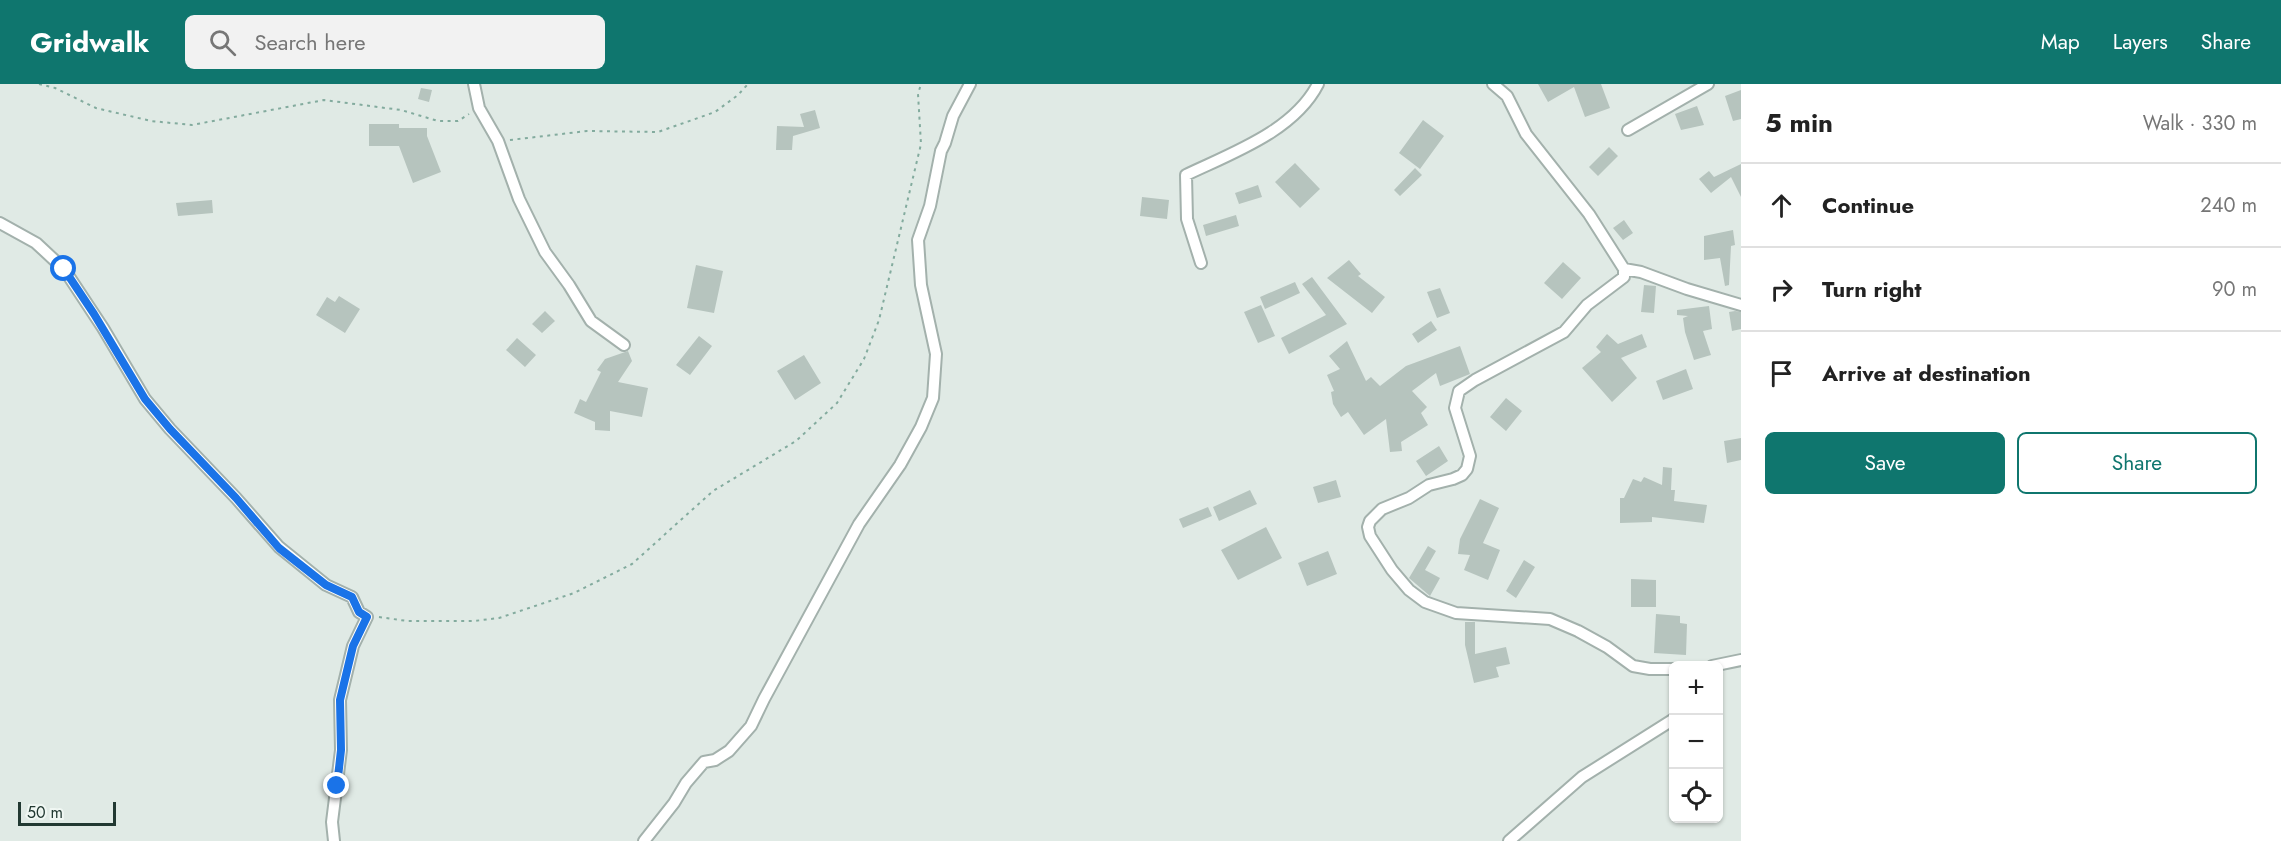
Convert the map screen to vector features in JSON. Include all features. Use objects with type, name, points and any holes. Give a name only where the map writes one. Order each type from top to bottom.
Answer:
[{"type":"street","points":[[474,84],[479,108],[498,141],[519,199],[545,252],[591,321],[624,345]]},
{"type":"street","points":[[644,841],[704,762],[715,760],[729,751],[751,726],[859,524],[900,465],[925,417],[933,398],[936,354],[921,285],[918,240],[930,206],[940,151],[945,143],[953,116],[970,84]]},
{"type":"street","points":[[1201,263],[1187,219],[1186,175],[1255,142],[1302,109],[1318,84]]},
{"type":"street","points":[[1493,84],[1507,96],[1526,134],[1589,214],[1624,269],[1624,277],[1587,305],[1564,332],[1475,380],[1460,391],[1455,408],[1470,456],[1467,469],[1453,479],[1429,485],[1409,498],[1382,509],[1370,521],[1368,526],[1370,536],[1392,570],[1409,590],[1425,602],[1456,613],[1550,619],[1607,647],[1633,666],[1669,669]]},
{"type":"street","points":[[1628,130],[1708,84]]},
{"type":"street","points":[[0,222],[36,243],[64,269],[97,318],[145,399],[279,548],[326,585],[352,597],[359,612],[367,617],[353,646],[340,700],[341,750],[332,822],[334,841]]},
{"type":"street","points":[[1624,269],[1641,272],[1741,305]]},
{"type":"street","points":[[1723,664],[1741,660]]},
{"type":"street","points":[[1509,841],[1582,777],[1669,721]]},
{"type":"path","points":[[39,84],[55,88],[96,108],[151,121],[192,125],[324,100],[401,110],[438,120],[458,121],[479,108]]},
{"type":"path","points":[[498,141],[587,131],[658,132],[715,112],[738,95],[748,84]]},
{"type":"path","points":[[359,612],[407,621],[474,621],[499,618],[574,593],[632,564],[713,491],[796,441],[837,403],[864,359],[879,320],[921,144],[918,94],[921,84]]},
{"type":"building","points":[[1538,84],[1601,84],[1610,108],[1585,117],[1574,87],[1548,102]]},
{"type":"building","points":[[421,88],[432,90],[429,102],[418,99]]},
{"type":"building","points":[[1741,90],[1741,119],[1733,121],[1725,96]]},
{"type":"building","points":[[1697,106],[1704,125],[1681,130],[1675,114]]},
{"type":"building","points":[[815,110],[820,128],[793,136],[792,150],[776,150],[777,126],[804,127],[800,114]]},
{"type":"building","points":[[1423,120],[1444,136],[1420,169],[1399,153]]},
{"type":"building","points":[[369,124],[399,124],[399,128],[427,128],[427,136],[441,172],[413,183],[399,146],[369,146]]},
{"type":"building","points":[[1609,147],[1618,156],[1598,176],[1589,167]]},
{"type":"building","points":[[1295,163],[1320,189],[1300,208],[1275,182]]},
{"type":"building","points":[[1741,164],[1741,197],[1731,177],[1711,193],[1699,179],[1709,171],[1714,177]]},
{"type":"building","points":[[1415,168],[1422,175],[1400,196],[1394,190]]},
{"type":"building","points":[[1258,185],[1262,197],[1239,204],[1235,193]]},
{"type":"building","points":[[1142,197],[1169,200],[1167,219],[1140,216]]},
{"type":"building","points":[[212,200],[213,213],[178,216],[176,203]]},
{"type":"building","points":[[1236,215],[1239,226],[1206,236],[1203,225]]},
{"type":"building","points":[[1624,220],[1633,233],[1623,240],[1613,228]]},
{"type":"building","points":[[1733,230],[1735,245],[1731,246],[1729,285],[1725,286],[1720,258],[1704,260],[1704,236]]},
{"type":"building","points":[[1349,260],[1361,274],[1358,276],[1385,297],[1372,313],[1327,278]]},
{"type":"building","points":[[1563,262],[1581,278],[1562,299],[1544,283]]},
{"type":"building","points":[[696,265],[723,271],[714,313],[687,308]]},
{"type":"building","points":[[1312,277],[1347,324],[1289,354],[1281,338],[1326,315],[1302,284]]},
{"type":"building","points":[[1295,282],[1300,293],[1265,309],[1260,297]]},
{"type":"building","points":[[1644,285],[1656,286],[1654,313],[1641,312]]},
{"type":"building","points":[[1440,288],[1450,313],[1437,318],[1427,292]]},
{"type":"building","points":[[339,296],[360,309],[345,333],[316,315],[327,297],[335,302]]},
{"type":"building","points":[[1261,305],[1275,336],[1258,343],[1244,312]]},
{"type":"building","points":[[1709,306],[1712,329],[1703,331],[1711,355],[1694,360],[1683,318],[1688,316],[1677,315],[1677,310]]},
{"type":"building","points":[[545,311],[555,321],[542,333],[532,324]]},
{"type":"building","points":[[1729,312],[1741,312],[1741,329],[1732,331]]},
{"type":"building","points":[[1431,321],[1437,330],[1418,343],[1412,334]]},
{"type":"building","points":[[1607,334],[1618,344],[1642,334],[1647,347],[1621,358],[1637,378],[1612,402],[1582,368],[1601,352],[1596,347]]},
{"type":"building","points":[[699,336],[712,346],[690,375],[676,365]]},
{"type":"building","points":[[517,338],[536,355],[525,367],[506,350]]},
{"type":"building","points":[[1347,341],[1366,381],[1371,377],[1380,386],[1406,366],[1460,346],[1470,374],[1440,386],[1436,373],[1412,391],[1427,407],[1421,413],[1428,425],[1401,442],[1402,451],[1390,452],[1386,419],[1364,435],[1348,412],[1341,417],[1333,404],[1331,392],[1334,391],[1327,375],[1340,369],[1329,356]]},
{"type":"building","points":[[628,351],[632,361],[618,382],[648,388],[642,417],[610,411],[610,431],[595,430],[595,422],[574,413],[580,399],[586,402],[601,372],[597,370],[605,359]]},
{"type":"building","points":[[804,355],[821,383],[795,400],[777,371]]},
{"type":"building","points":[[1686,369],[1693,389],[1663,400],[1656,381]]},
{"type":"building","points":[[1506,398],[1522,411],[1506,431],[1490,417]]},
{"type":"building","points":[[1741,438],[1741,460],[1727,463],[1724,441]]},
{"type":"building","points":[[1439,446],[1448,461],[1426,476],[1416,461]]},
{"type":"building","points":[[1663,467],[1672,468],[1671,490],[1675,490],[1674,501],[1707,505],[1704,523],[1652,517],[1652,522],[1620,523],[1620,498],[1624,498],[1633,479],[1641,482],[1644,477],[1662,485]]},
{"type":"building","points":[[1336,480],[1341,497],[1318,503],[1313,487]]},
{"type":"building","points":[[1250,490],[1257,504],[1219,521],[1213,507]]},
{"type":"building","points":[[1480,499],[1499,508],[1483,543],[1500,550],[1488,580],[1464,570],[1470,555],[1458,554],[1460,539]]},
{"type":"building","points":[[1208,507],[1212,516],[1183,528],[1179,519]]},
{"type":"building","points":[[1266,527],[1282,558],[1238,580],[1221,550]]},
{"type":"building","points":[[1428,546],[1436,551],[1425,570],[1440,578],[1430,596],[1409,578]]},
{"type":"building","points":[[1328,551],[1337,574],[1307,586],[1298,563]]},
{"type":"building","points":[[1524,560],[1535,567],[1516,598],[1506,591]]},
{"type":"building","points":[[1631,579],[1656,580],[1656,607],[1631,607]]},
{"type":"building","points":[[1656,614],[1680,616],[1680,623],[1687,624],[1686,655],[1654,653]]},
{"type":"building","points":[[1465,622],[1475,622],[1475,654],[1506,647],[1510,664],[1496,667],[1499,677],[1474,683],[1465,645]]},
{"type":"route","points":[[64,269],[85,299],[145,399],[170,429],[236,498],[279,548],[326,585],[352,597],[359,612],[367,617],[353,646],[340,700],[341,750],[337,786]]}]
